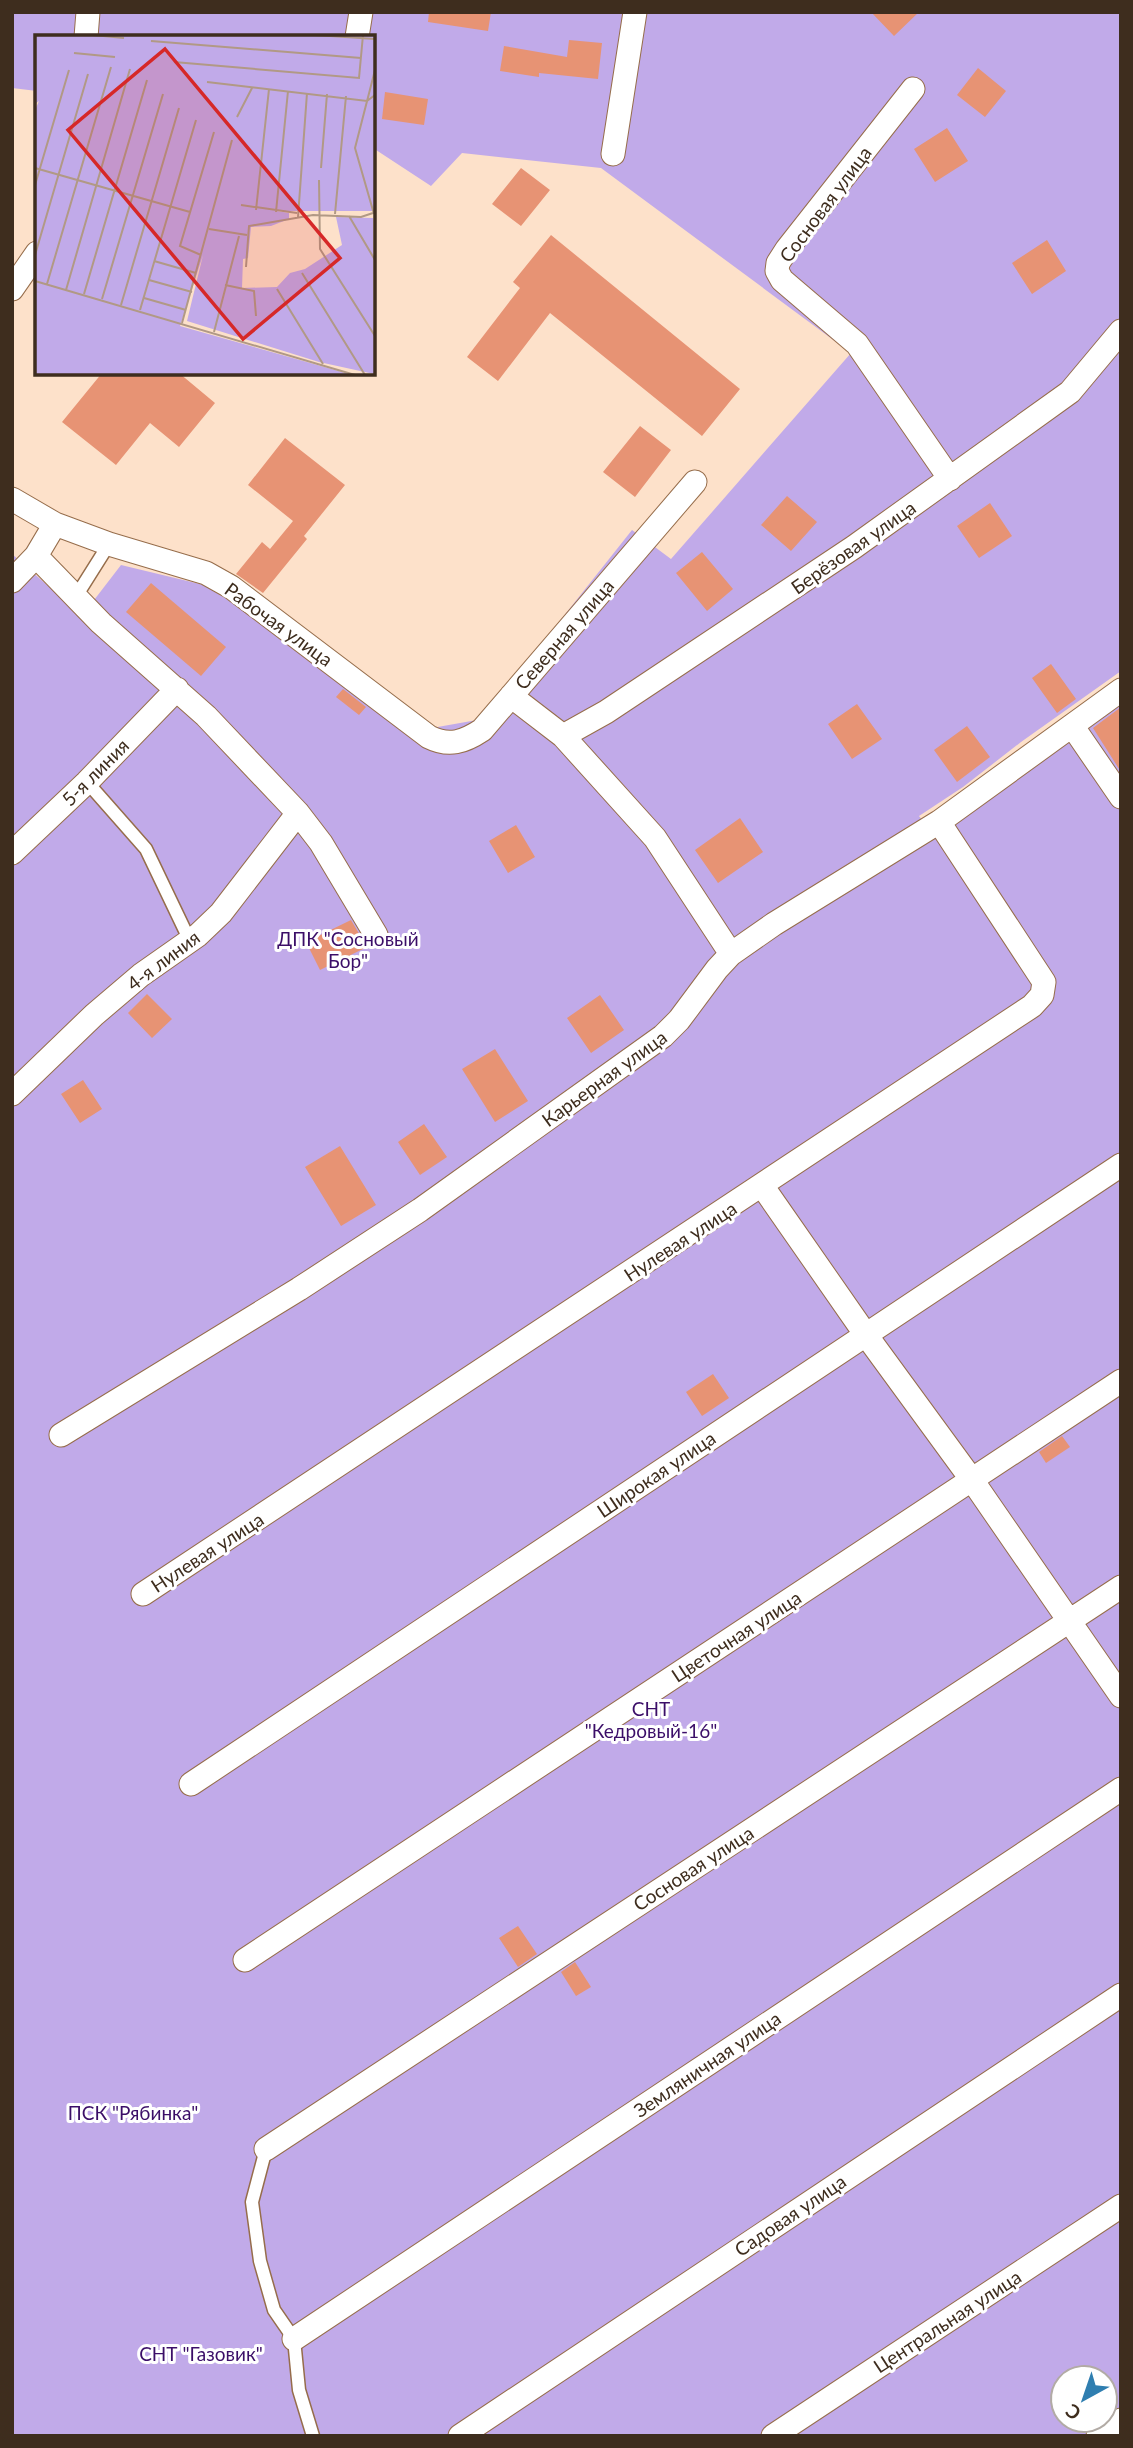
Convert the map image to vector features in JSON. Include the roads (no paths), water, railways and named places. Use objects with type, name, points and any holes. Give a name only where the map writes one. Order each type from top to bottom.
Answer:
[{"type":"street","points":[[86,35],[88,12]]},
{"type":"street","points":[[357,35],[361,12]]},
{"type":"street","points":[[613,154],[635,12]]},
{"type":"street","name":"Сосновая улица","points":[[913,89],[787,249],[778,263],[777,271],[782,280],[857,344],[950,479]]},
{"type":"street","points":[[12,289],[35,256]]},
{"type":"street","name":"Берёзовая улица","points":[[563,736],[606,712],[855,547],[1070,392],[1121,331]]},
{"type":"street","name":"Северная улица","points":[[415,726],[440,743],[455,743],[482,730],[695,482]]},
{"type":"street","name":"Рабочая улица","points":[[12,499],[55,524],[109,544],[206,572],[231,587],[415,726]]},
{"type":"street","points":[[12,581],[36,556],[55,524]]},
{"type":"street","points":[[36,556],[75,598],[230,740],[298,813],[321,843],[376,935]]},
{"type":"street","name":"5-я линия","points":[[12,853],[87,782],[177,689]]},
{"type":"street","name":"Карьерная улица","points":[[61,1435],[299,1289],[398,1224],[646,1049],[679,1020],[731,954],[774,924],[939,822],[1121,690]]},
{"type":"street","points":[[511,696],[563,736],[655,838],[731,954]]},
{"type":"street","points":[[1073,727],[1121,797]]},
{"type":"street","name":"4-я линия","points":[[12,1094],[113,999],[141,975],[190,941],[221,913],[298,813]]},
{"type":"street","name":"Нулевая улица","points":[[143,1594],[1032,1006],[1042,995],[1044,982],[939,822]]},
{"type":"street","name":"Широкая улица","points":[[191,1784],[1121,1164]]},
{"type":"street","points":[[762,1186],[972,1480],[1121,1696]]},
{"type":"street","name":"Цветочная улица","points":[[245,1960],[1121,1381]]},
{"type":"street","name":"Сосновая улица","points":[[266,2149],[1121,1587]]},
{"type":"street","name":"Земляничная улица","points":[[294,2339],[1121,1789]]},
{"type":"street","name":"Садовая улица","points":[[460,2436],[1121,1995]]},
{"type":"street","name":"Центральная улица","points":[[773,2436],[1121,2206]]},
{"type":"street","points":[[1098,2436],[1121,2420]]},
{"type":"lane","points":[[75,598],[109,544]]},
{"type":"lane","points":[[87,782],[146,849],[190,941]]},
{"type":"lane","points":[[266,2149],[252,2202],[260,2262],[274,2310],[294,2339],[299,2390],[313,2436]]},
{"type":"park label","name":"ДПК \"Сосновый Бор\"","points":[[348,949]]},
{"type":"park label","name":"СНТ \"Кедровый-16\"","points":[[651,1719]]},
{"type":"park label","name":"ПСК \"Рябинка\"","points":[[133,2112]]},
{"type":"park label","name":"СНТ \"Газовик\"","points":[[201,2353]]}]
